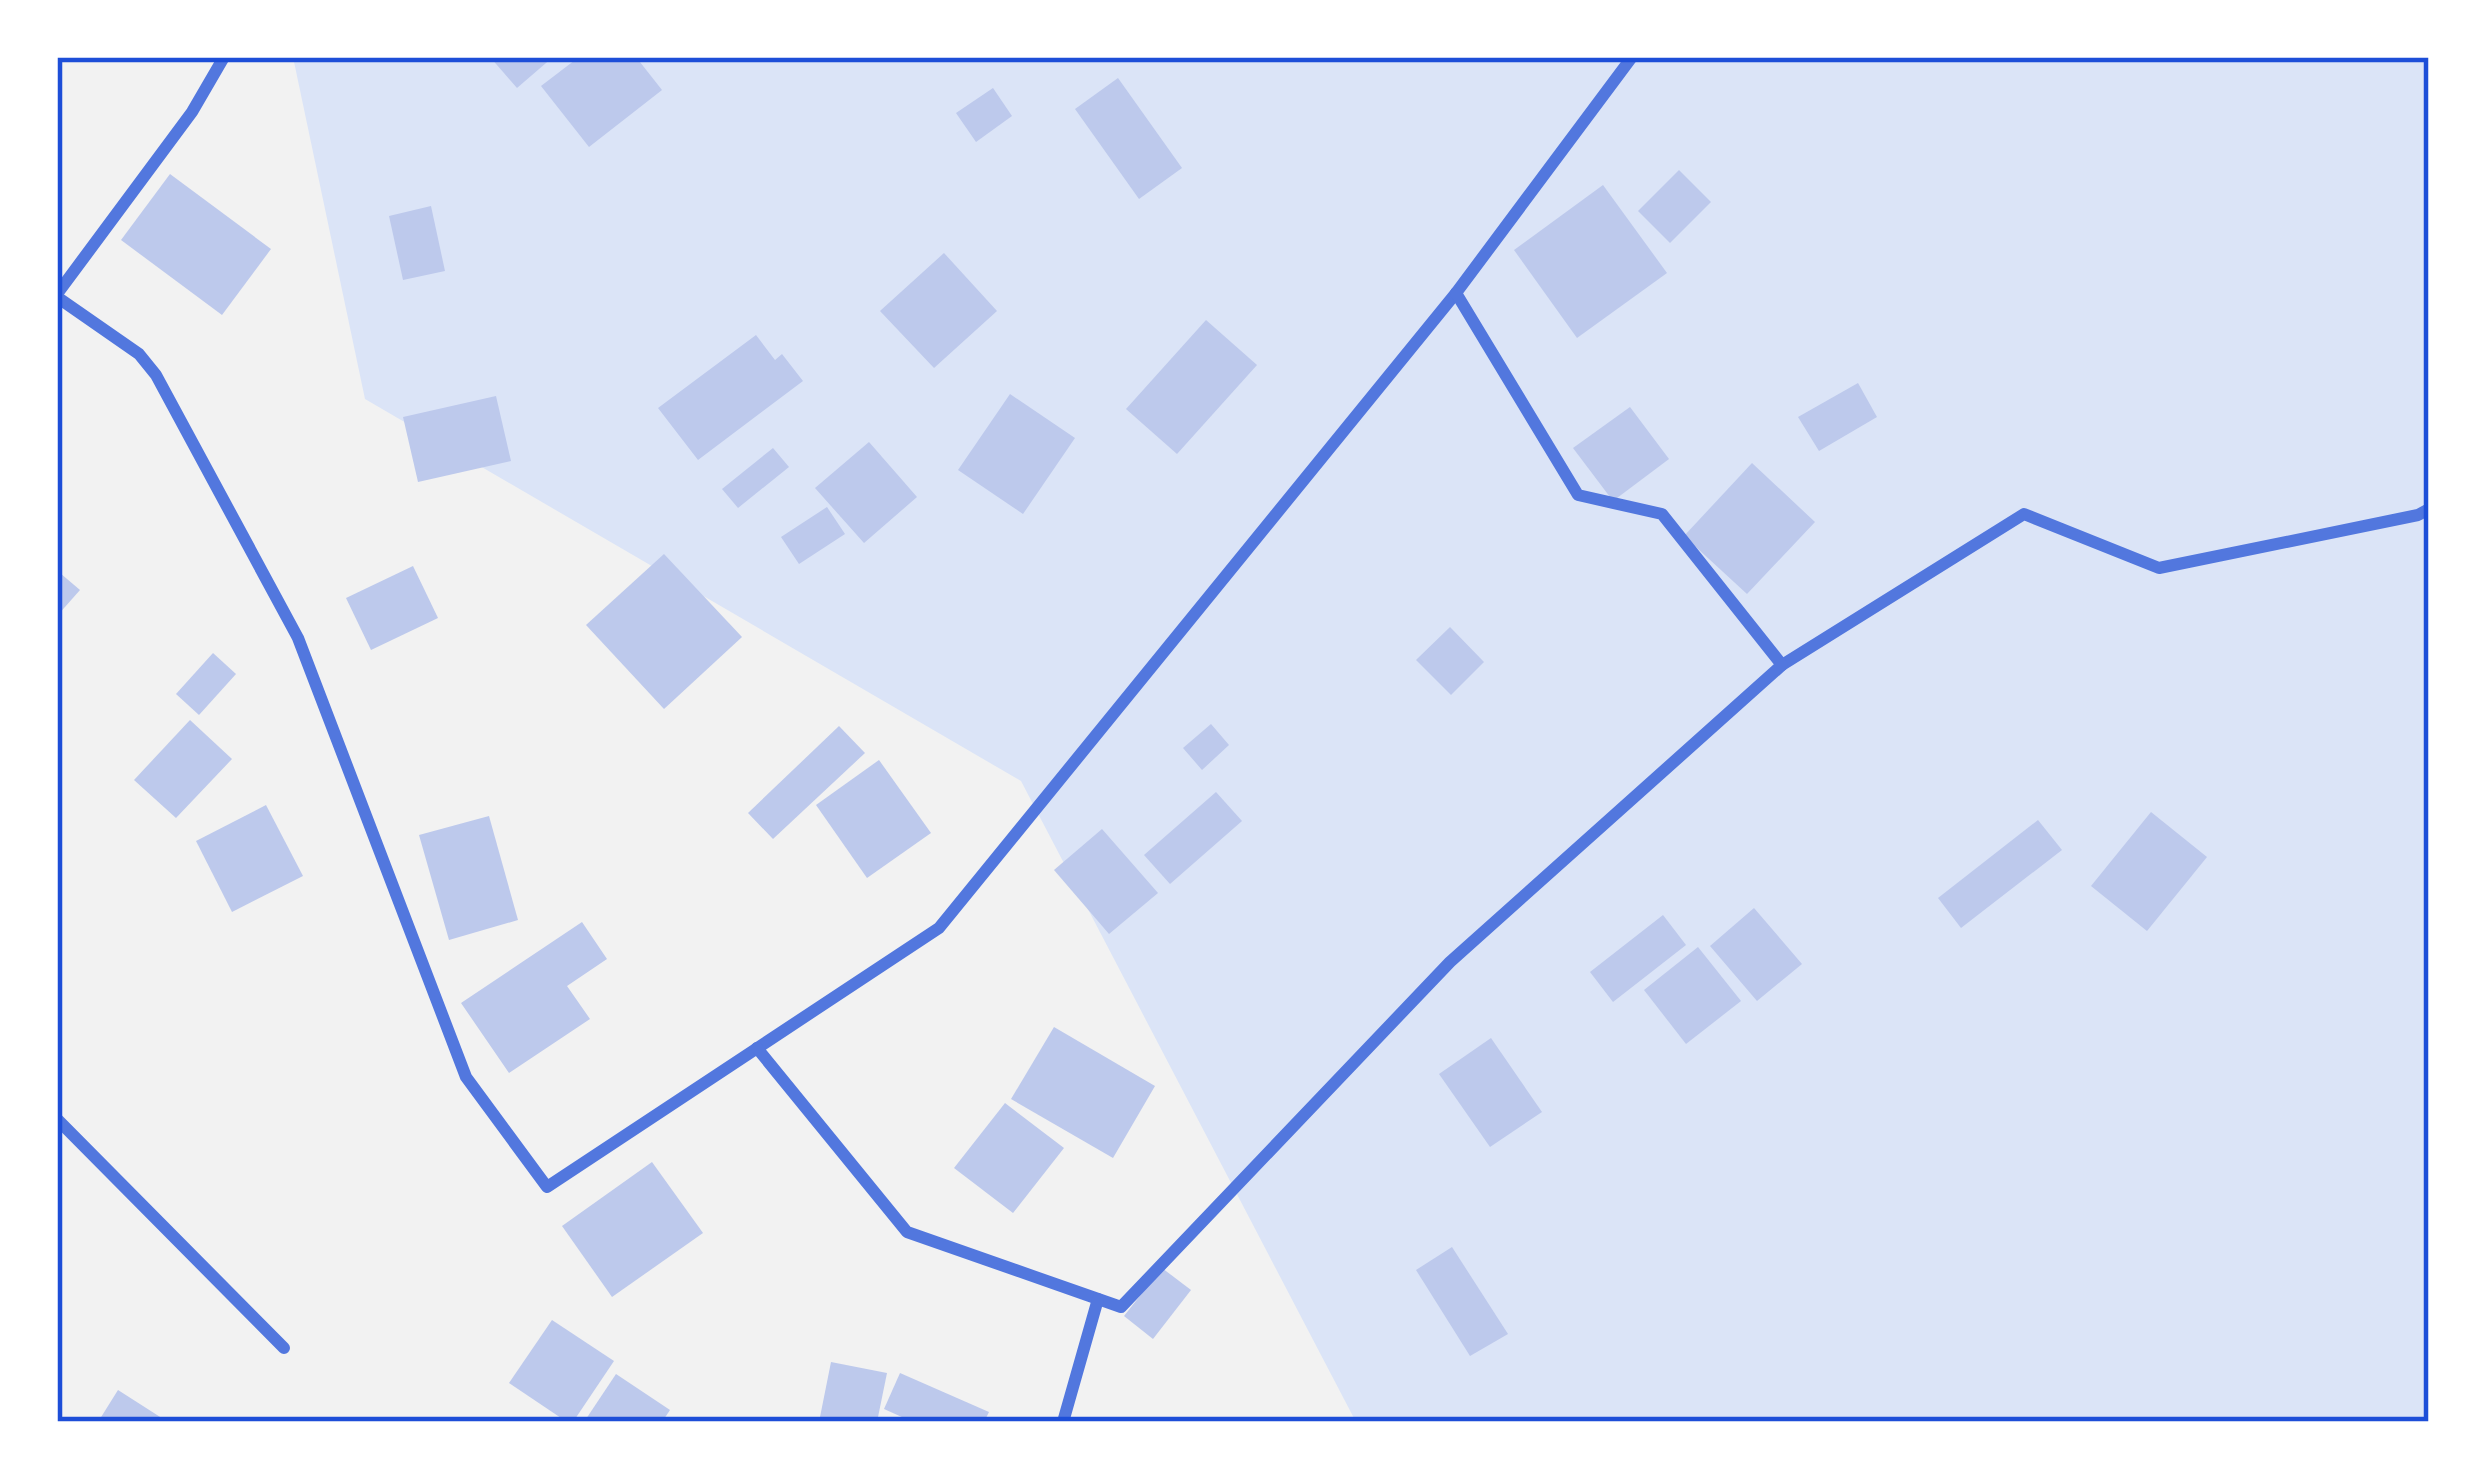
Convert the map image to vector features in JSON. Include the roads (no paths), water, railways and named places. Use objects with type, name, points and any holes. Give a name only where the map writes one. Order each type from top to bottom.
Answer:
[{"type":"street","points":[[224,57],[192,112],[57,295],[139,354],[156,375],[298,638],[466,1077],[547,1187],[939,928],[1456,293],[1632,57]]},
{"type":"street","points":[[1456,293],[1578,495],[1662,514],[1782,665]]},
{"type":"street","points":[[757,1048],[907,1232],[1120,1307],[1450,962],[1782,665],[2024,514],[2159,568],[2429,509]]},
{"type":"street","points":[[57,1119],[284,1348]]},
{"type":"street","points":[[1063,1422],[1098,1298]]}]
